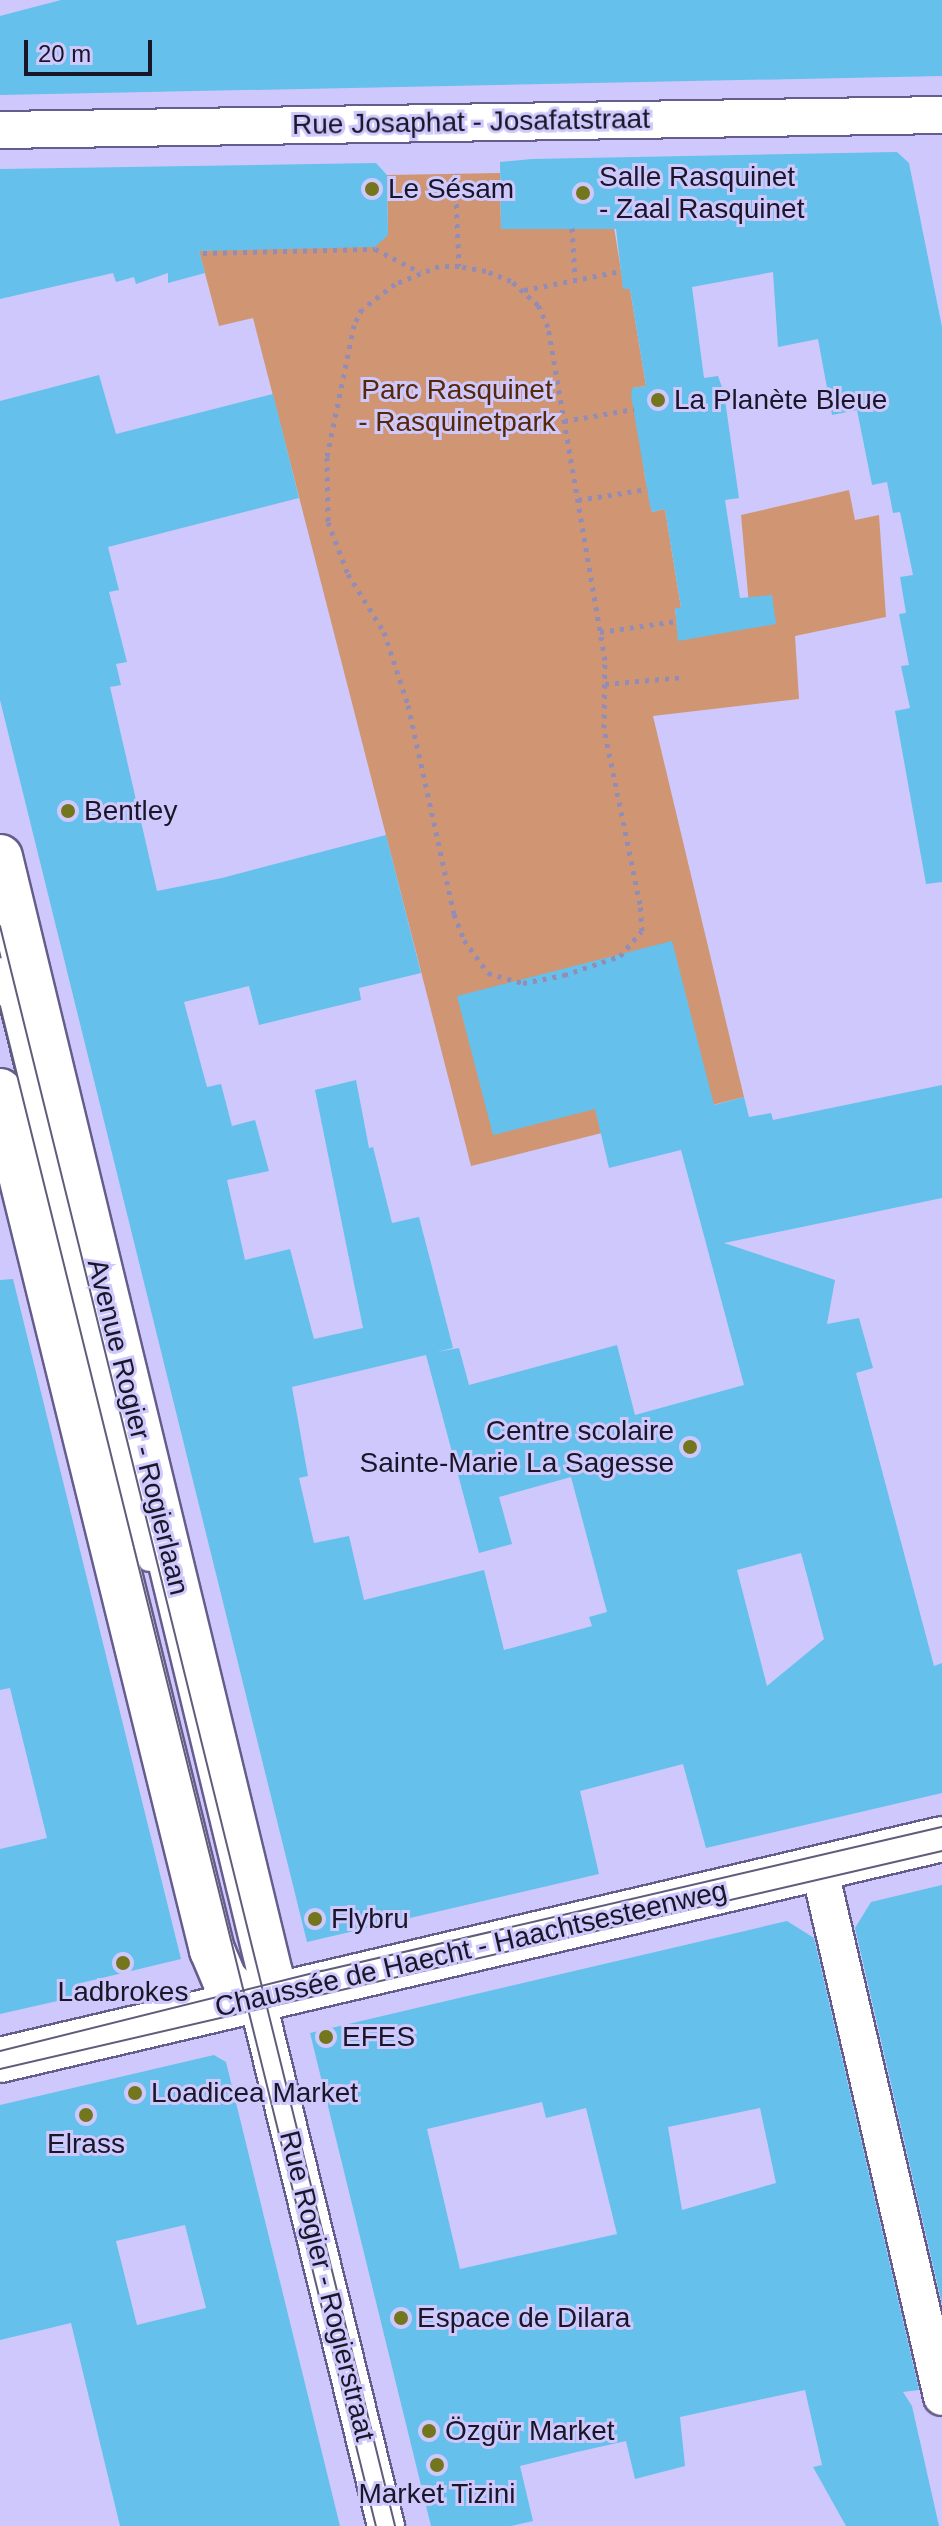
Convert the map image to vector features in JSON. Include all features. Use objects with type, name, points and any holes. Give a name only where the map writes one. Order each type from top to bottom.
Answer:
[{"type":"street","name":"Rue Josaphat - Josafatstraat","points":[[0,130],[941,120]]},
{"type":"street","name":"Avenue Rogier - Rogierlaan","points":[[0,857],[270,1973],[257,1999],[225,1980],[212,1950],[0,1091]]},
{"type":"street","name":"Chaussée de Haecht - Haachtsesteenweg","points":[[0,2060],[942,1839]]},
{"type":"street","points":[[819,1867],[942,2397]]},
{"type":"street","name":"Rue Rogier - Rogierstraat","points":[[257,1999],[386,2526]]},
{"type":"lane","name":"Avenue Rogier - Rogierlaan","points":[[0,967],[151,1573]]},
{"type":"lane","points":[[238,1923],[257,1999]]},
{"type":"path","points":[[455,174],[459,266]]},
{"type":"path","points":[[572,228],[575,279]]},
{"type":"path","points":[[203,253],[375,249],[420,272]]},
{"type":"path","points":[[439,266],[459,266],[486,271],[524,290],[538,305],[548,327],[600,632],[605,684],[604,728],[640,904],[642,931],[633,945],[604,963],[523,983],[499,978],[477,960],[454,914],[408,705],[384,632],[348,574],[328,522],[327,457],[354,325],[362,309],[374,298],[420,272],[439,266]]},
{"type":"path","points":[[524,290],[621,271]]},
{"type":"path","points":[[564,421],[634,409]]},
{"type":"path","points":[[578,500],[647,489]]},
{"type":"path","points":[[600,632],[676,621]]},
{"type":"path","points":[[605,684],[685,677]]},
{"type":"green space","name":"Parc Rasquinet - Rasquinetpark","points":[[500,173],[501,229],[614,227],[624,289],[630,289],[646,386],[633,388],[645,477],[652,512],[665,509],[681,608],[675,609],[678,632],[751,628],[741,515],[849,490],[855,520],[879,515],[886,617],[795,636],[799,699],[653,716],[744,1097],[471,1166],[253,318],[219,326],[199,251],[388,235],[387,175]]},
{"type":"building","points":[[61,0],[942,0],[942,76],[0,95],[0,16]]},
{"type":"building","points":[[897,152],[909,163],[942,327],[942,882],[926,884],[895,711],[910,708],[901,666],[909,665],[899,614],[906,613],[900,577],[913,575],[900,512],[893,513],[887,482],[872,485],[857,410],[832,415],[818,339],[778,347],[773,272],[692,287],[704,378],[718,376],[724,393],[739,498],[725,500],[740,598],[772,595],[776,624],[678,641],[675,608],[681,608],[665,509],[652,512],[650,506],[631,395],[632,388],[646,386],[630,289],[623,289],[616,229],[501,229],[500,162]]},
{"type":"building","points":[[376,163],[387,175],[388,235],[375,247],[199,251],[205,273],[168,283],[168,273],[136,284],[134,277],[116,282],[113,273],[0,299],[0,169]]},
{"type":"building","points":[[99,375],[116,434],[273,394],[299,498],[108,547],[119,590],[109,592],[127,662],[116,664],[121,685],[110,687],[157,891],[222,878],[386,835],[421,973],[359,988],[361,1000],[259,1025],[249,986],[184,1002],[207,1087],[221,1084],[232,1126],[255,1120],[269,1171],[227,1180],[245,1260],[290,1249],[314,1339],[363,1328],[315,1090],[356,1080],[369,1148],[373,1147],[392,1223],[419,1217],[453,1348],[437,1352],[459,1348],[469,1385],[617,1345],[635,1415],[744,1385],[681,1150],[609,1168],[595,1109],[493,1135],[457,996],[672,941],[714,1105],[744,1097],[749,1117],[771,1113],[773,1120],[942,1085],[942,1198],[724,1243],[835,1280],[827,1324],[859,1318],[873,1368],[856,1373],[934,1666],[942,1663],[942,1793],[706,1848],[683,1764],[580,1791],[599,1874],[307,1942],[0,700],[0,401]],"holes":[[[426,1355],[479,1553],[512,1544],[499,1497],[571,1477],[607,1612],[589,1617],[592,1626],[504,1650],[484,1570],[364,1600],[349,1536],[314,1543],[299,1478],[308,1476],[292,1387]],[[801,1553],[824,1639],[767,1686],[737,1570]]]},
{"type":"building","points":[[13,1279],[181,1959],[81,1983],[84,1995],[0,2014],[0,1849],[47,1838],[10,1688],[0,1690],[0,1280]]},
{"type":"building","points":[[942,1885],[942,2304],[855,1928],[871,1902]]},
{"type":"building","points":[[787,1921],[814,1938],[919,2390],[903,2392],[912,2406],[939,2526],[846,2526],[813,2467],[822,2465],[805,2390],[680,2417],[685,2466],[635,2479],[626,2441],[577,2452],[520,2466],[533,2521],[511,2526],[431,2526],[310,2033]],"holes":[[[542,2102],[546,2118],[586,2108],[617,2234],[460,2269],[427,2129]],[[760,2108],[776,2183],[682,2210],[668,2127]]]},
{"type":"building","points":[[214,2055],[226,2062],[340,2526],[120,2526],[71,2323],[0,2340],[0,2105]],"holes":[[[185,2225],[206,2308],[137,2325],[116,2241]]]},
{"type":"tram line","points":[[0,926],[395,2526]]},
{"type":"tram line","points":[[0,1006],[376,2526]]},
{"type":"tram line","points":[[0,2051],[322,1971],[942,1827]]},
{"type":"tram line","points":[[0,2069],[942,1851]]},
{"type":"place","name":"Le Sésam","points":[[372,189]]},
{"type":"place","name":"Salle Rasquinet - Zaal Rasquinet","points":[[583,193]]},
{"type":"place","name":"La Planète Bleue","points":[[658,400]]},
{"type":"place","name":"Bentley","points":[[68,811]]},
{"type":"place","name":"Centre scolaire Sainte-Marie La Sagesse","points":[[690,1447]]},
{"type":"place","name":"Flybru","points":[[315,1919]]},
{"type":"place","name":"Ladbrokes","points":[[123,1963]]},
{"type":"place","name":"EFES","points":[[326,2037]]},
{"type":"place","name":"Loadicea Market","points":[[135,2093]]},
{"type":"place","name":"Elrass","points":[[86,2115]]},
{"type":"place","name":"Espace de Dilara","points":[[401,2318]]},
{"type":"place","name":"Özgür Market","points":[[429,2431]]},
{"type":"place","name":"Market Tizini","points":[[437,2465]]}]
